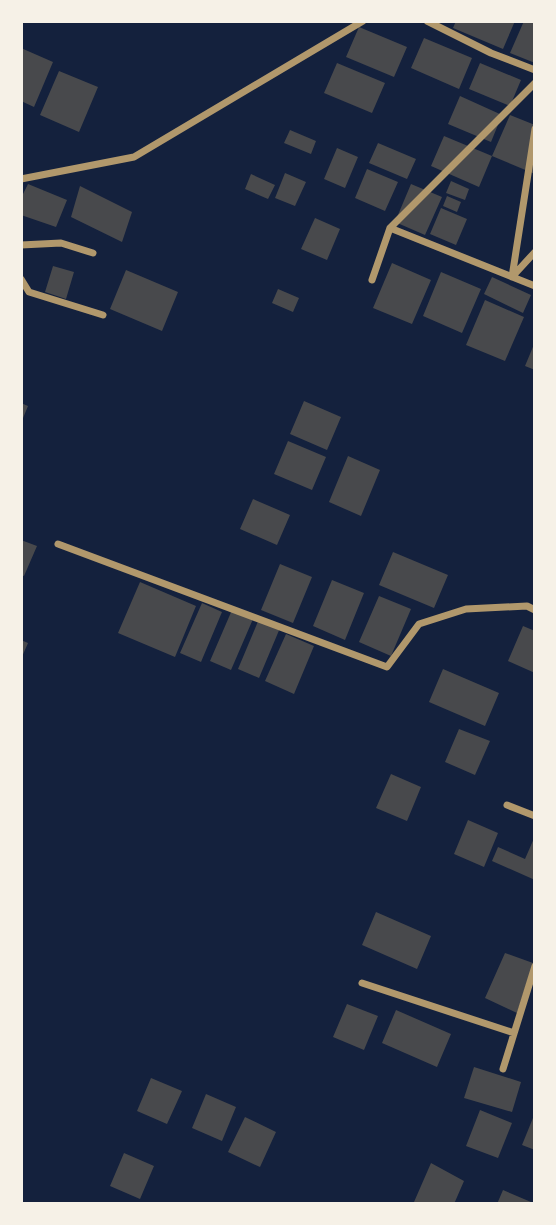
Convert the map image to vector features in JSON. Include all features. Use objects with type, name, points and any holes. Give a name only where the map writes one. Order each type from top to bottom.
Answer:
[{"type":"street","points":[[21,179],[134,156],[363,21]]},
{"type":"street","points":[[427,21],[491,53],[535,71]]},
{"type":"street","points":[[372,280],[390,228],[535,83]]},
{"type":"street","points":[[512,277],[535,130]]},
{"type":"street","points":[[390,228],[535,286]]},
{"type":"street","points":[[21,245],[61,243],[93,253]]},
{"type":"street","points":[[512,277],[535,252]]},
{"type":"street","points":[[21,279],[29,292],[103,315]]},
{"type":"street","points":[[58,544],[387,667],[418,624],[466,609],[527,606],[535,610]]},
{"type":"street","points":[[507,805],[535,816]]},
{"type":"street","points":[[503,1069],[535,966]]},
{"type":"street","points":[[362,983],[514,1033]]},
{"type":"building","points":[[456,21],[515,21],[503,49],[453,28]]},
{"type":"building","points":[[524,21],[535,21],[535,63],[510,53]]},
{"type":"building","points":[[359,27],[407,47],[394,77],[346,57]]},
{"type":"building","points":[[424,38],[472,58],[459,89],[411,68]]},
{"type":"building","points":[[21,48],[53,62],[34,107],[21,101]]},
{"type":"building","points":[[337,63],[385,83],[372,113],[324,93]]},
{"type":"building","points":[[480,63],[521,80],[510,106],[469,89]]},
{"type":"building","points":[[59,71],[98,87],[79,132],[40,115]]},
{"type":"building","points":[[460,96],[502,115],[491,142],[448,124]]},
{"type":"building","points":[[510,115],[535,125],[535,174],[492,156]]},
{"type":"building","points":[[290,130],[316,141],[311,154],[284,143]]},
{"type":"building","points":[[444,136],[492,156],[479,187],[431,166]]},
{"type":"building","points":[[378,143],[416,159],[407,179],[369,163]]},
{"type":"building","points":[[337,148],[358,157],[345,188],[324,179]]},
{"type":"building","points":[[367,169],[398,182],[385,211],[355,198]]},
{"type":"building","points":[[285,173],[306,182],[295,206],[275,198]]},
{"type":"building","points":[[251,174],[275,185],[268,199],[245,189]]},
{"type":"building","points":[[451,181],[469,189],[465,200],[446,193]]},
{"type":"building","points":[[28,184],[67,200],[56,227],[21,215],[21,198]]},
{"type":"building","points":[[411,184],[442,197],[425,235],[395,222]]},
{"type":"building","points":[[80,186],[132,212],[122,242],[71,217]]},
{"type":"building","points":[[447,196],[461,202],[457,212],[443,206]]},
{"type":"building","points":[[441,208],[467,219],[456,245],[430,234]]},
{"type":"building","points":[[315,218],[340,229],[327,260],[301,249]]},
{"type":"building","points":[[392,263],[431,280],[412,324],[373,308]]},
{"type":"building","points":[[53,266],[74,272],[66,299],[45,292]]},
{"type":"building","points":[[126,270],[178,292],[162,331],[110,309]]},
{"type":"building","points":[[441,272],[481,289],[462,333],[423,316]]},
{"type":"building","points":[[492,277],[531,295],[523,313],[484,294]]},
{"type":"building","points":[[278,289],[299,298],[293,312],[272,303]]},
{"type":"building","points":[[485,300],[524,317],[505,361],[466,345]]},
{"type":"building","points":[[535,342],[535,370],[525,366]]},
{"type":"building","points":[[304,401],[341,417],[327,450],[290,434]]},
{"type":"building","points":[[21,403],[28,406],[21,423]]},
{"type":"building","points":[[288,441],[326,457],[312,490],[274,474]]},
{"type":"building","points":[[348,456],[380,470],[361,516],[329,502]]},
{"type":"building","points":[[253,499],[290,515],[277,545],[240,529]]},
{"type":"building","points":[[21,540],[37,546],[24,576],[21,575]]},
{"type":"building","points":[[393,552],[448,575],[434,608],[379,585]]},
{"type":"building","points":[[280,564],[312,577],[293,623],[261,610]]},
{"type":"building","points":[[332,580],[364,593],[345,640],[313,626]]},
{"type":"building","points":[[140,582],[196,606],[175,657],[118,633]]},
{"type":"building","points":[[379,596],[411,609],[391,656],[359,642]]},
{"type":"building","points":[[202,603],[222,612],[201,662],[180,653]]},
{"type":"building","points":[[232,610],[253,619],[231,670],[210,661]]},
{"type":"building","points":[[259,619],[280,628],[259,678],[238,669]]},
{"type":"building","points":[[523,626],[535,631],[535,673],[508,661]]},
{"type":"building","points":[[286,634],[314,646],[294,694],[265,681]]},
{"type":"building","points":[[21,640],[28,643],[21,659]]},
{"type":"building","points":[[443,669],[499,693],[485,726],[429,702]]},
{"type":"building","points":[[459,729],[490,741],[475,775],[445,762]]},
{"type":"building","points":[[391,774],[421,787],[407,821],[376,808]]},
{"type":"building","points":[[468,820],[498,833],[484,867],[454,854]]},
{"type":"building","points":[[535,836],[535,880],[492,861],[498,847],[525,859]]},
{"type":"building","points":[[376,912],[431,936],[417,969],[362,945]]},
{"type":"building","points":[[505,953],[533,963],[517,1013],[485,998]]},
{"type":"building","points":[[347,1004],[378,1016],[364,1050],[333,1037]]},
{"type":"building","points":[[396,1010],[451,1034],[437,1067],[382,1043]]},
{"type":"building","points":[[474,1067],[521,1082],[512,1112],[464,1098]]},
{"type":"building","points":[[151,1078],[182,1091],[167,1124],[137,1111]]},
{"type":"building","points":[[206,1094],[236,1107],[222,1141],[192,1128]]},
{"type":"building","points":[[480,1110],[512,1123],[498,1158],[466,1146]]},
{"type":"building","points":[[535,1113],[535,1150],[522,1145]]},
{"type":"building","points":[[245,1117],[276,1132],[260,1167],[228,1152]]},
{"type":"building","points":[[124,1153],[154,1166],[140,1199],[110,1186]]},
{"type":"building","points":[[431,1163],[464,1181],[454,1204],[414,1202]]},
{"type":"building","points":[[503,1190],[531,1202],[497,1204]]}]
